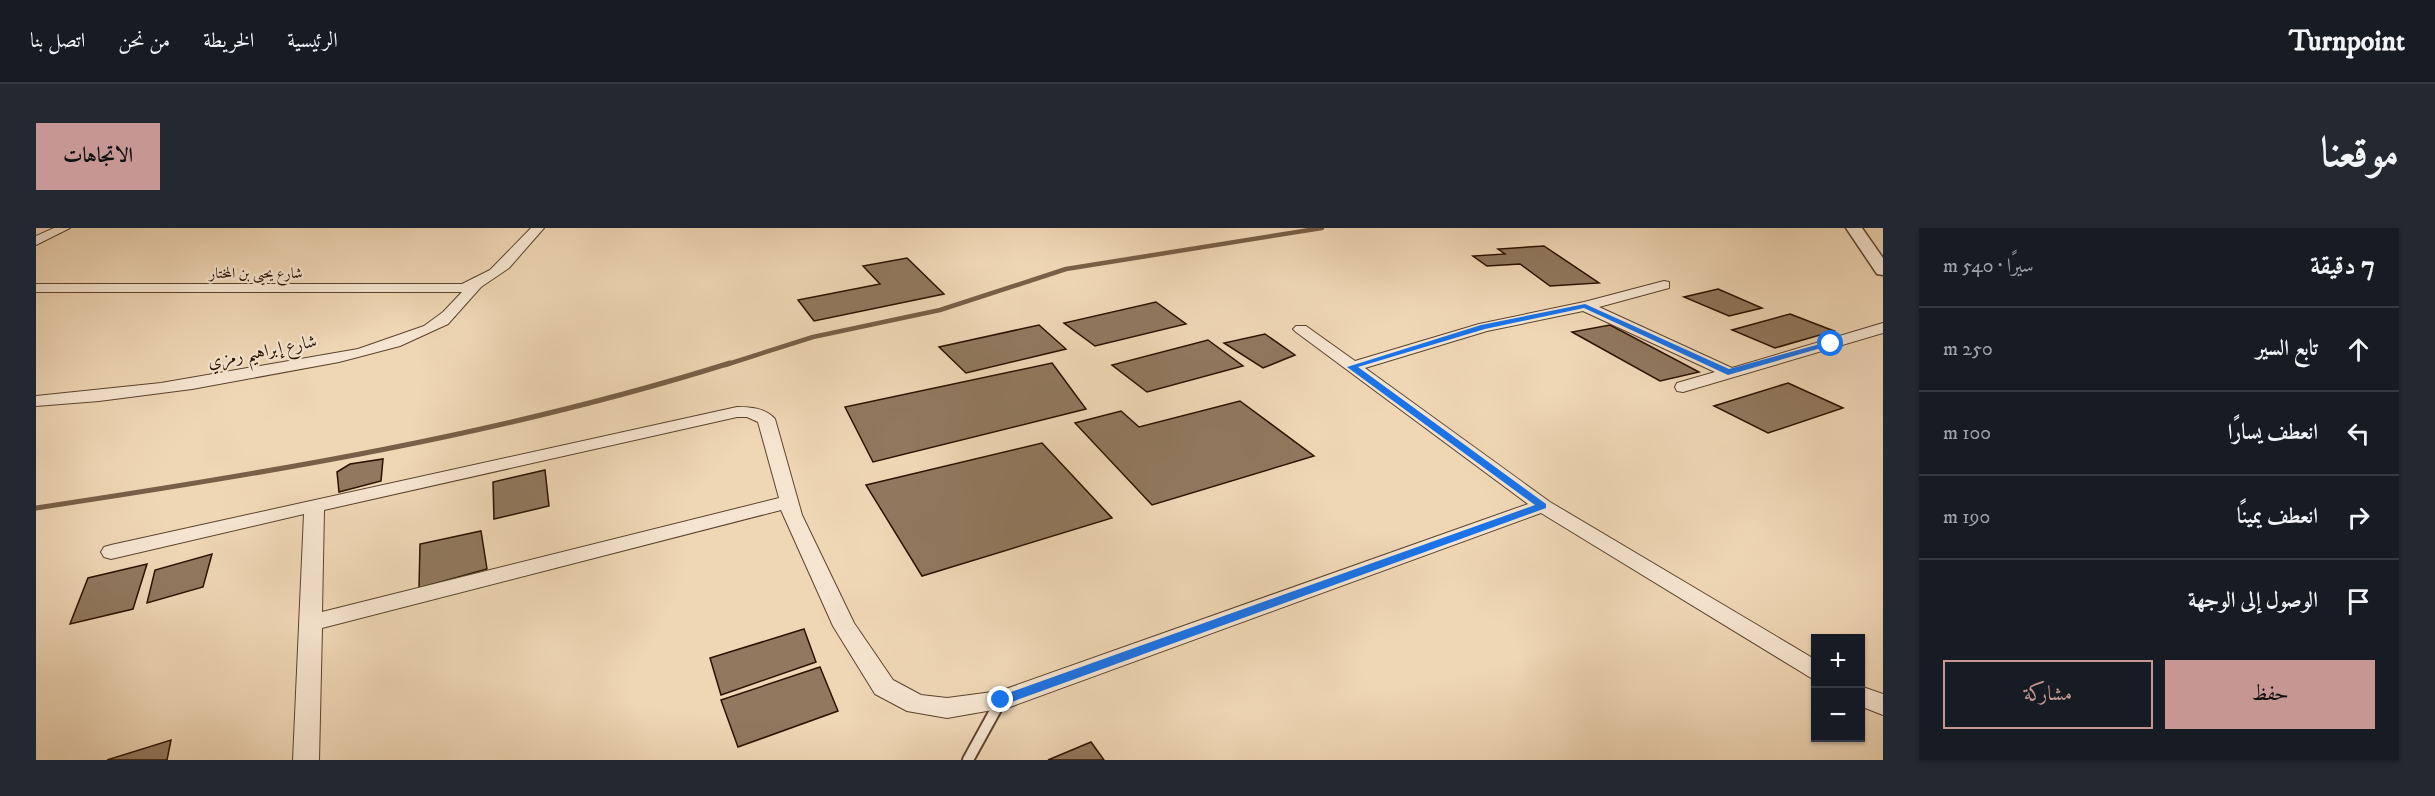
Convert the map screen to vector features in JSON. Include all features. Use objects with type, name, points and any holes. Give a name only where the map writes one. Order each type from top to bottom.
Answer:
[{"type":"street","points":[[36,242],[64,228]]},
{"type":"street","points":[[475,286],[496,275],[538,228]]},
{"type":"street","points":[[1854,228],[1883,270]]},
{"type":"street","points":[[1351,367],[1484,327],[1585,306],[1664,285]]},
{"type":"street","name":"شارع يحيى بن المختار","points":[[36,288],[441,288],[475,286]]},
{"type":"street","name":"شارع إبراهيم رمزي","points":[[36,401],[168,389],[391,344],[414,336],[446,319],[475,286]]},
{"type":"street","points":[[1585,306],[1728,372]]},
{"type":"street","points":[[1301,328],[1543,506],[1811,670]]},
{"type":"street","points":[[1683,387],[1883,328]]},
{"type":"street","points":[[111,552],[737,412],[750,412],[766,419],[792,515],[844,626],[884,687],[916,704],[947,708],[1001,700],[1543,506]]},
{"type":"street","points":[[311,623],[790,502]]},
{"type":"street","points":[[306,760],[314,506]]},
{"type":"street","points":[[1865,697],[1883,705]]},
{"type":"lane","points":[[968,760],[1001,700]]},
{"type":"building","points":[[1544,246],[1599,283],[1550,286],[1520,264],[1487,266],[1473,256],[1505,254],[1498,249]]},
{"type":"building","points":[[907,258],[944,294],[814,321],[798,300],[880,284],[863,266]]},
{"type":"building","points":[[1718,289],[1762,308],[1729,316],[1684,297]]},
{"type":"building","points":[[1156,302],[1186,324],[1095,346],[1064,323]]},
{"type":"building","points":[[1790,314],[1834,331],[1775,348],[1732,330]]},
{"type":"building","points":[[1039,325],[1066,349],[966,373],[939,347]]},
{"type":"building","points":[[1610,325],[1699,372],[1660,381],[1572,332]]},
{"type":"building","points":[[1265,334],[1295,355],[1263,368],[1224,343]]},
{"type":"building","points":[[1208,340],[1243,366],[1147,392],[1112,365]]},
{"type":"building","points":[[1052,363],[1086,409],[873,462],[845,407]]},
{"type":"building","points":[[1788,383],[1843,408],[1768,433],[1714,406]]},
{"type":"building","points":[[1240,401],[1314,456],[1152,505],[1075,423],[1121,411],[1139,427]]},
{"type":"building","points":[[1042,443],[1112,518],[922,576],[866,485]]},
{"type":"building","points":[[383,459],[381,481],[339,492],[337,472],[350,464]]},
{"type":"building","points":[[545,470],[549,506],[494,519],[493,482]]},
{"type":"building","points":[[481,531],[487,569],[419,588],[420,544]]},
{"type":"building","points":[[212,554],[203,587],[147,603],[155,570]]},
{"type":"building","points":[[147,564],[133,609],[70,624],[88,578]]},
{"type":"building","points":[[804,629],[816,662],[721,695],[710,658]]},
{"type":"building","points":[[820,667],[838,711],[738,747],[721,700]]},
{"type":"building","points":[[171,740],[167,760],[107,760]]},
{"type":"building","points":[[1091,742],[1104,760],[1048,760]]},
{"type":"waterway","points":[[725,365],[813,337],[940,310],[1066,269],[1322,228]]},
{"type":"waterway","points":[[36,508],[211,481],[473,431],[559,411],[730,363]]},
{"type":"route","points":[[1001,700],[1543,506],[1351,367],[1484,327],[1585,306],[1728,372],[1831,344]]}]
